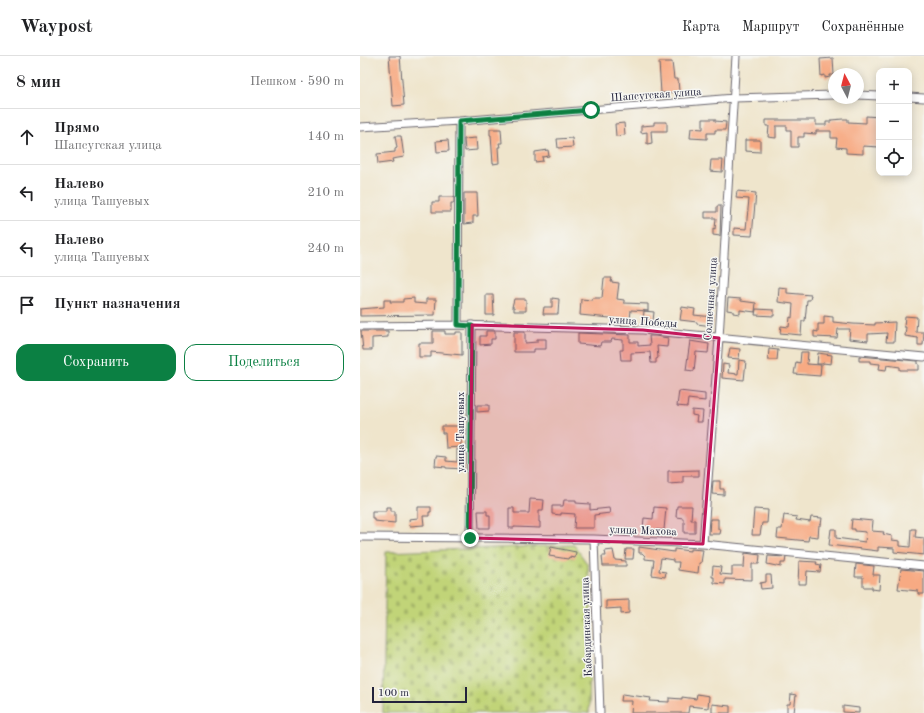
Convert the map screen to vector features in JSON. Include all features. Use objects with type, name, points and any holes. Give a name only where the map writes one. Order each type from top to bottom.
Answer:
[{"type":"street","name":"Солнечная улица","points":[[703,544],[719,338],[736,56]]},
{"type":"street","name":"Шапсугская улица","points":[[360,127],[459,121],[734,98],[828,95]]},
{"type":"street","points":[[864,95],[876,96]]},
{"type":"street","points":[[912,97],[924,98]]},
{"type":"street","points":[[458,325],[459,121]]},
{"type":"street","name":"улица Победы","points":[[360,326],[458,325],[643,330],[924,357]]},
{"type":"street","name":"улица Ташуевых","points":[[470,538],[472,326]]},
{"type":"street","name":"улица Махова","points":[[360,537],[594,539],[703,544],[924,566]]},
{"type":"street","name":"Кабардинская улица","points":[[594,539],[600,713]]},
{"type":"highlighted area","points":[[472,325],[643,330],[719,338],[703,544],[470,538]]},
{"type":"green space","points":[[574,545],[588,565],[591,604],[589,713],[383,713],[386,552]]},
{"type":"building","points":[[389,56],[400,56],[404,105],[393,106]]},
{"type":"building","points":[[833,58],[834,68],[828,68],[828,77],[825,78],[825,75],[821,76],[820,59]]},
{"type":"building","points":[[659,62],[672,62],[674,79],[678,79],[679,92],[661,93]]},
{"type":"building","points":[[866,116],[876,117],[876,147],[863,146],[863,154],[846,153],[846,148],[836,147],[837,138],[831,138],[831,131],[816,131],[816,134],[804,133],[804,137],[798,137],[798,147],[791,147],[791,130],[787,130],[787,126],[776,126],[776,138],[768,137],[769,126],[766,126],[766,120],[816,120],[816,125],[826,125],[826,122],[831,122],[831,120],[843,119],[848,119],[848,122],[866,123]]},
{"type":"building","points":[[703,119],[715,119],[715,121],[726,122],[725,130],[715,130],[715,133],[707,133],[707,139],[690,138],[691,128],[703,129]]},
{"type":"building","points":[[654,122],[667,122],[667,131],[651,131],[652,143],[647,144],[647,132],[641,133],[641,126],[654,125]]},
{"type":"building","points":[[624,123],[625,135],[616,136],[615,124]]},
{"type":"building","points":[[490,129],[501,129],[502,143],[499,143],[500,147],[498,147],[499,163],[493,164]]},
{"type":"building","points":[[395,136],[401,136],[404,157],[392,159],[393,162],[378,164],[377,154],[395,152],[395,149],[397,148]]},
{"type":"building","points":[[476,138],[477,150],[465,151],[464,139]]},
{"type":"building","points":[[572,138],[573,147],[558,148],[557,139]]},
{"type":"building","points":[[448,140],[449,151],[437,152],[436,141]]},
{"type":"building","points":[[745,140],[760,140],[760,152],[745,151]]},
{"type":"building","points":[[548,150],[549,156],[542,157],[543,161],[535,162],[535,152]]},
{"type":"building","points":[[711,160],[723,160],[722,172],[710,171]]},
{"type":"building","points":[[737,191],[756,193],[752,236],[734,235],[734,228],[746,229],[749,199],[736,198]]},
{"type":"building","points":[[464,193],[477,193],[478,216],[473,216],[473,223],[464,224]]},
{"type":"building","points":[[439,197],[454,197],[454,203],[451,203],[451,212],[432,212],[432,202],[439,202]]},
{"type":"building","points":[[717,206],[721,206],[720,236],[713,235],[713,228],[715,229],[716,218],[705,218],[705,212],[717,212]]},
{"type":"building","points":[[604,278],[612,278],[611,282],[619,283],[617,299],[624,300],[624,303],[648,304],[648,311],[631,310],[630,320],[580,315],[581,299],[592,300],[592,298],[602,298]]},
{"type":"building","points":[[779,287],[787,288],[787,293],[811,295],[810,300],[807,300],[805,321],[802,321],[801,335],[780,333],[781,326],[789,327],[790,317],[792,318],[793,304],[778,302]]},
{"type":"building","points":[[486,295],[493,295],[494,315],[486,315]]},
{"type":"building","points":[[414,298],[414,303],[426,304],[426,299],[436,299],[435,315],[360,316],[360,309],[384,307],[384,300],[391,300],[390,302],[403,302],[403,299]]},
{"type":"building","points":[[552,298],[559,299],[558,314],[543,314],[544,307],[552,307]]},
{"type":"building","points":[[728,298],[741,299],[741,301],[756,303],[755,312],[740,310],[740,314],[727,310]]},
{"type":"building","points":[[514,299],[526,299],[526,311],[514,311],[514,307],[512,307]]},
{"type":"building","points":[[682,307],[695,309],[694,315],[713,317],[712,326],[680,320]]},
{"type":"building","points":[[756,309],[774,310],[774,316],[755,315]]},
{"type":"building","points":[[644,311],[654,312],[653,321],[643,320]]},
{"type":"building","points":[[824,316],[833,317],[833,322],[853,324],[875,325],[875,323],[895,322],[894,342],[886,342],[887,333],[868,334],[868,341],[849,339],[850,329],[838,329],[837,338],[814,337],[814,331],[818,332],[818,324],[824,324]]},
{"type":"building","points":[[905,316],[917,317],[916,332],[924,332],[923,345],[918,345],[918,338],[905,336]]},
{"type":"building","points":[[361,331],[388,331],[388,337],[372,338],[372,350],[363,350]]},
{"type":"building","points":[[433,331],[445,331],[445,334],[456,334],[456,332],[462,332],[462,355],[431,352],[431,357],[419,357],[419,343],[433,343]]},
{"type":"building","points":[[486,331],[495,331],[495,339],[491,339],[491,344],[480,345],[480,336],[486,336]]},
{"type":"building","points":[[514,332],[525,332],[525,343],[537,342],[537,339],[546,339],[546,349],[534,349],[534,352],[514,352]]},
{"type":"building","points":[[578,333],[630,335],[630,342],[638,342],[638,346],[650,345],[649,336],[668,338],[667,347],[657,346],[658,358],[656,359],[656,363],[651,363],[650,352],[631,353],[631,360],[621,360],[620,350],[623,350],[623,340],[612,339],[611,342],[601,342],[600,346],[578,344]]},
{"type":"building","points":[[690,341],[709,344],[708,353],[696,352],[694,371],[686,370]]},
{"type":"building","points":[[730,348],[740,349],[739,359],[728,358]]},
{"type":"building","points":[[769,349],[778,350],[777,360],[768,360]]},
{"type":"building","points":[[801,352],[808,352],[807,364],[821,365],[820,376],[794,374],[796,362],[800,363]]},
{"type":"building","points":[[818,353],[832,355],[831,364],[817,364]]},
{"type":"building","points":[[859,356],[918,361],[919,370],[900,370],[900,367],[887,365],[886,370],[879,369],[880,364],[870,363],[870,361],[859,361]]},
{"type":"building","points":[[739,360],[746,361],[744,380],[722,378],[723,364],[729,365],[728,373],[738,374]]},
{"type":"building","points":[[679,391],[705,394],[705,401],[688,399],[687,407],[677,406]]},
{"type":"building","points":[[477,405],[489,405],[489,411],[477,412]]},
{"type":"building","points":[[692,410],[703,411],[702,422],[696,422],[697,416],[692,415]]},
{"type":"building","points":[[442,426],[464,426],[464,436],[461,436],[461,447],[446,448],[445,433],[442,433]]},
{"type":"building","points":[[457,449],[464,449],[464,469],[435,466],[436,456],[446,457],[446,461],[457,462]]},
{"type":"building","points":[[699,470],[699,476],[683,476],[683,483],[668,484],[668,471]]},
{"type":"building","points":[[713,481],[720,481],[720,489],[724,489],[724,495],[712,494]]},
{"type":"building","points":[[530,499],[544,500],[543,510],[539,510],[540,528],[509,528],[509,508],[514,508],[514,513],[529,513]]},
{"type":"building","points":[[564,500],[576,500],[576,503],[590,504],[590,510],[609,508],[610,513],[594,515],[594,528],[574,528],[575,514],[552,514],[552,506],[563,506]]},
{"type":"building","points":[[677,506],[692,506],[691,520],[695,520],[695,533],[684,533],[683,518],[676,517]]},
{"type":"building","points":[[386,507],[391,507],[391,511],[395,511],[395,523],[374,521],[374,518],[372,518],[372,511],[386,511]]},
{"type":"building","points":[[418,507],[431,507],[431,512],[429,512],[429,516],[423,516],[424,525],[410,526],[409,519],[418,518]]},
{"type":"building","points":[[654,507],[666,508],[664,530],[643,529],[644,518],[653,519]]},
{"type":"building","points":[[754,509],[768,510],[767,523],[762,523],[760,535],[752,535]]},
{"type":"building","points":[[478,511],[487,511],[487,515],[490,515],[490,528],[479,528]]},
{"type":"building","points":[[784,515],[797,517],[796,520],[810,522],[811,517],[822,518],[821,525],[819,525],[818,537],[809,536],[808,541],[777,538],[778,529],[782,529]]},
{"type":"building","points":[[710,519],[718,519],[718,529],[721,529],[720,534],[709,534]]},
{"type":"building","points":[[852,519],[873,521],[872,531],[884,532],[883,534],[892,536],[892,540],[900,541],[900,546],[910,547],[911,529],[916,529],[915,537],[924,538],[924,555],[894,552],[894,548],[878,547],[878,551],[829,545],[831,529],[836,529],[836,538],[865,542],[866,532],[851,529]]},
{"type":"building","points":[[551,547],[576,552],[575,558],[569,557],[568,559],[549,556]]},
{"type":"building","points":[[639,547],[674,552],[674,549],[690,551],[690,549],[703,550],[698,573],[678,570],[679,562],[673,562],[673,560],[661,558],[659,571],[666,572],[665,577],[652,575],[654,560],[645,559],[645,556],[642,553],[639,553]]},
{"type":"building","points":[[626,549],[634,549],[633,559],[625,559]]},
{"type":"building","points":[[613,550],[615,560],[626,561],[626,566],[603,566],[602,556],[606,556],[605,551]]},
{"type":"building","points":[[745,553],[760,555],[759,564],[752,564],[752,580],[725,579],[725,584],[714,583],[714,577],[712,577],[713,566],[721,567],[720,574],[732,575],[732,567],[744,567]]},
{"type":"building","points":[[768,556],[786,557],[785,563],[781,563],[781,567],[767,564]]},
{"type":"building","points":[[799,561],[817,562],[816,564],[821,565],[820,572],[807,571],[806,584],[798,584]]},
{"type":"building","points":[[856,564],[874,566],[873,575],[880,575],[879,590],[872,589],[872,587],[863,587],[863,577],[855,577]]},
{"type":"building","points":[[901,569],[924,571],[924,594],[918,594],[918,591],[898,589]]},
{"type":"building","points":[[766,575],[771,575],[772,588],[761,589],[760,583],[766,582]]},
{"type":"building","points":[[629,600],[629,613],[621,614],[621,608],[606,609],[606,601]]},
{"type":"building","points":[[622,694],[651,698],[650,701],[669,702],[669,698],[682,699],[682,697],[696,699],[697,694],[709,696],[708,708],[689,706],[688,713],[631,713],[632,701],[621,701]]},
{"type":"building","points":[[791,694],[796,695],[794,713],[787,713],[787,704],[790,704]]},
{"type":"building","points":[[712,704],[730,706],[730,713],[712,713]]},
{"type":"building","points":[[843,706],[859,708],[859,713],[843,712]]},
{"type":"route","points":[[470,538],[472,326],[458,325],[459,121],[591,110]]}]
